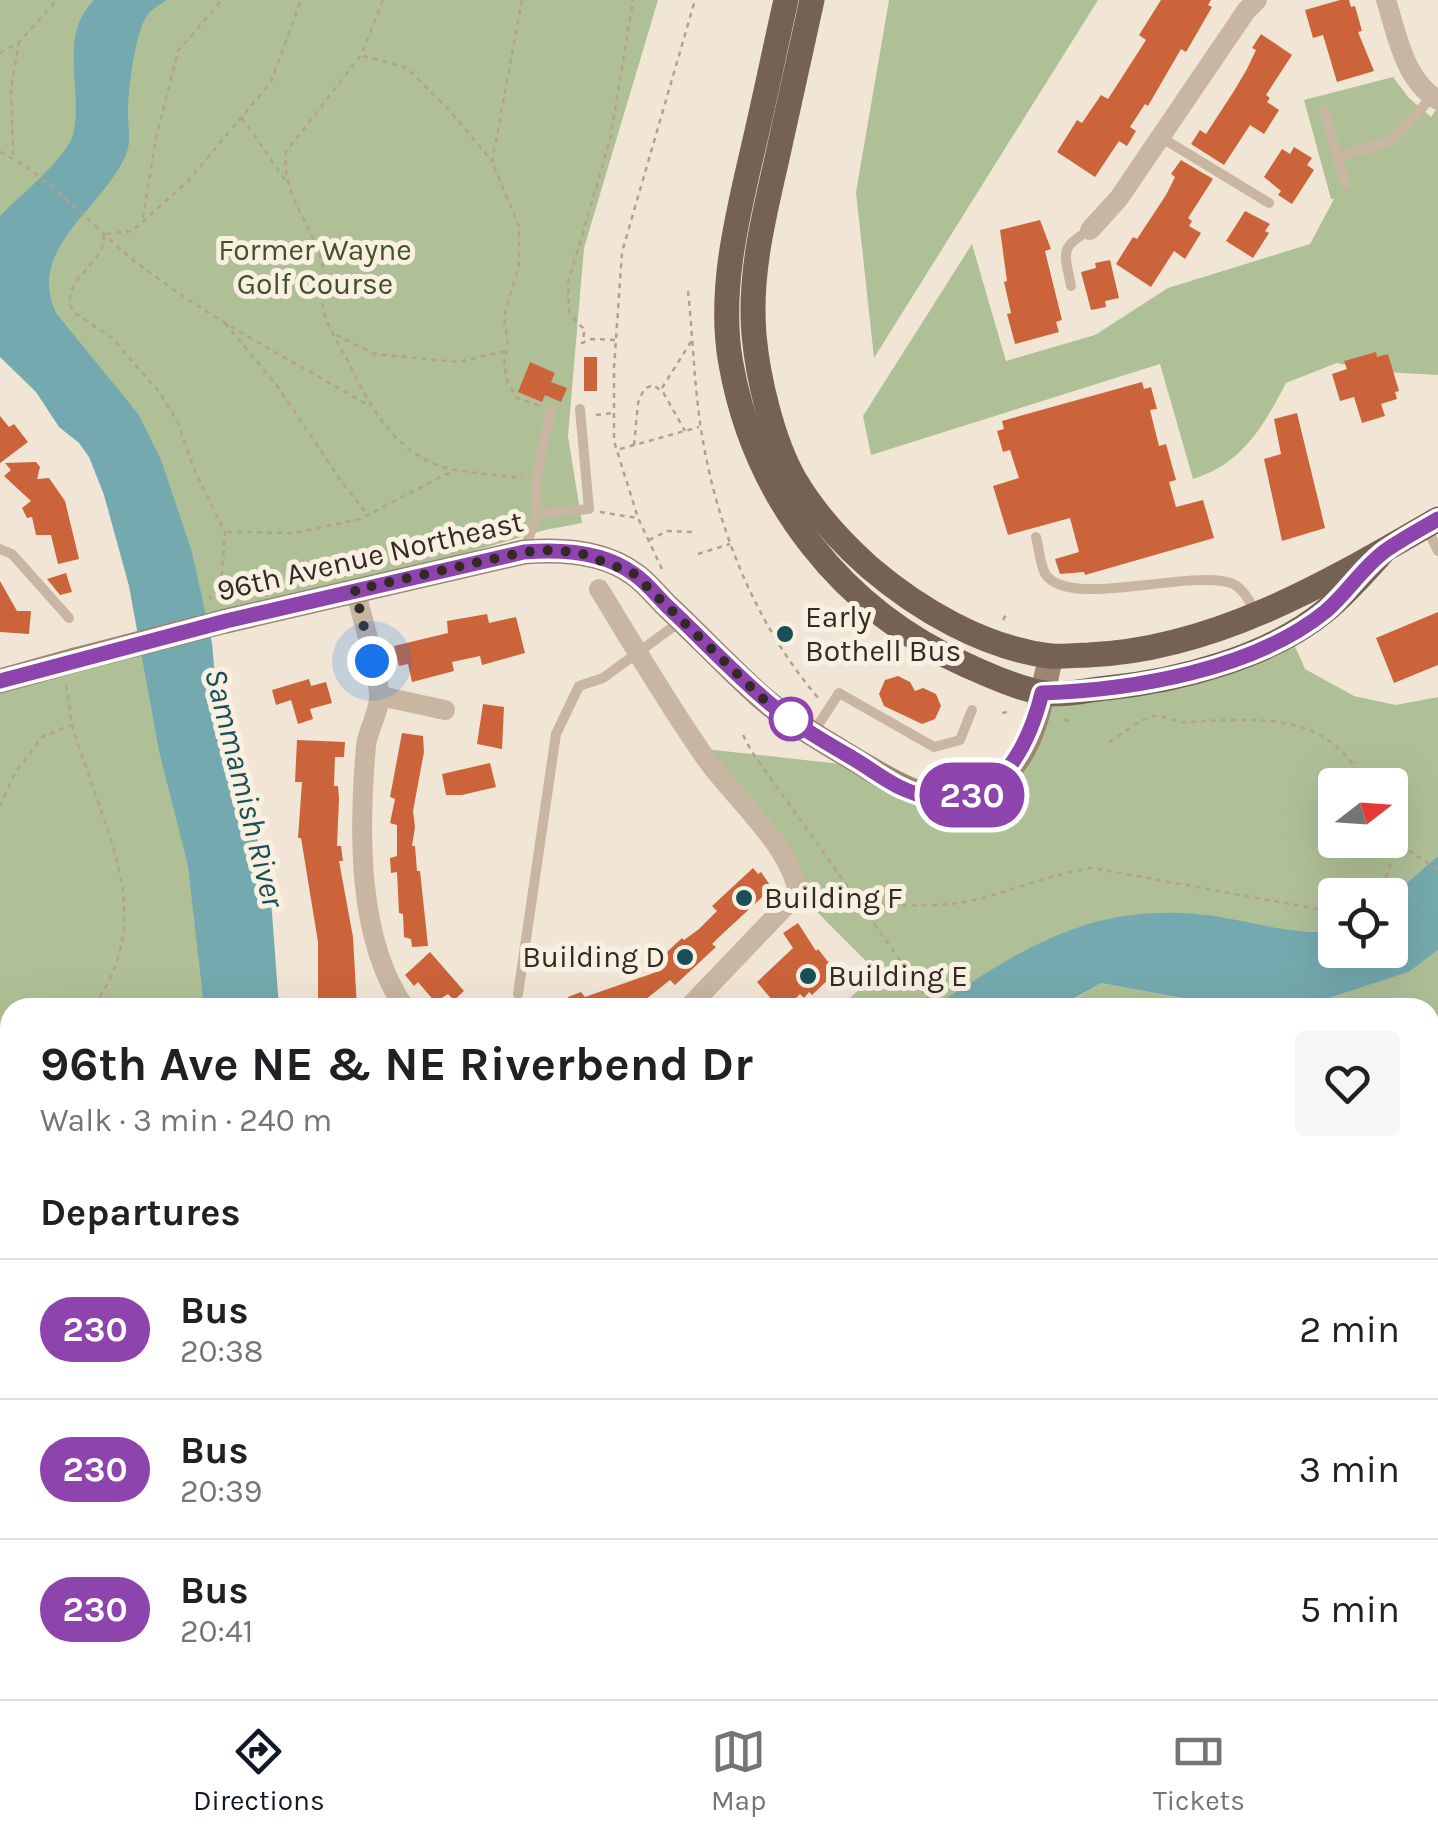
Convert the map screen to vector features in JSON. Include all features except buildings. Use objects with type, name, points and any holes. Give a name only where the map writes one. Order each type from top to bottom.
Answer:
[{"type":"main road","points":[[786,0],[732,254],[730,363],[750,438],[766,475],[808,541],[870,606],[953,659],[1042,693],[1156,682],[1196,672],[1290,634],[1325,611],[1384,552]]},
{"type":"main road","points":[[794,0],[790,29],[793,35],[804,38]]},
{"type":"main road","points":[[812,0],[754,262],[754,336],[768,412],[795,480],[845,546],[918,606],[967,630],[1051,656],[1112,654],[1171,644],[1216,630],[1384,552],[1432,522]]},
{"type":"main road","name":"96th Avenue Northeast","points":[[0,681],[220,616],[524,552],[553,550],[603,559],[633,573],[762,698],[812,734],[907,791],[945,801],[979,794],[1001,778],[1020,755],[1032,730],[1051,656]]},
{"type":"street","points":[[1090,230],[1120,198],[1239,20],[1257,0]]},
{"type":"street","points":[[1386,0],[1405,59],[1422,88],[1435,98]]},
{"type":"street","points":[[600,589],[708,762],[788,865],[798,893],[698,998]]},
{"type":"street","points":[[355,590],[380,696],[367,740],[361,830],[364,891],[380,952],[400,998]]},
{"type":"street","points":[[380,696],[444,710]]},
{"type":"lane","points":[[1338,157],[1392,140],[1435,98]]},
{"type":"lane","points":[[1324,110],[1346,184]]},
{"type":"lane","points":[[1162,138],[1269,203]]},
{"type":"lane","points":[[1072,286],[1064,252],[1071,240],[1090,230]]},
{"type":"lane","points":[[524,552],[536,514],[536,480],[551,409]]},
{"type":"lane","points":[[536,514],[589,509],[580,414]]},
{"type":"lane","points":[[1432,522],[1438,551]]},
{"type":"lane","points":[[1036,537],[1045,574],[1057,584],[1078,589],[1204,579],[1234,583],[1250,599],[1256,612]]},
{"type":"lane","points":[[0,549],[12,554],[68,618]]},
{"type":"lane","points":[[518,994],[556,734],[579,686],[602,678],[682,620]]},
{"type":"lane","points":[[812,734],[839,693],[934,747],[960,740],[972,710]]},
{"type":"path","points":[[0,53],[19,42],[56,0]]},
{"type":"path","points":[[142,222],[156,138],[178,52],[222,0]]},
{"type":"path","points":[[104,235],[132,231],[188,182],[270,82],[301,0]]},
{"type":"path","points":[[383,0],[361,55],[286,152],[284,169],[289,187],[322,262],[323,310],[368,406],[404,446],[426,460],[454,470],[536,480]]},
{"type":"path","points":[[492,162],[522,0]]},
{"type":"path","points":[[616,340],[592,339],[582,343],[585,329],[569,312],[568,283],[610,140],[632,0]]},
{"type":"path","points":[[666,577],[638,518],[618,450],[614,412],[616,340],[622,252],[695,0]]},
{"type":"path","points":[[12,158],[11,89],[19,42]]},
{"type":"path","points":[[361,55],[406,68],[450,111],[492,162],[519,226],[519,265],[504,316],[508,383],[517,398],[551,409]]},
{"type":"path","points":[[242,116],[289,187]]},
{"type":"path","points":[[0,152],[24,166],[134,260],[224,322],[368,406]]},
{"type":"path","points":[[104,235],[105,245],[73,284],[70,304],[76,313],[112,338],[160,393],[178,424],[194,469],[225,532],[222,587],[210,597],[220,616]]},
{"type":"path","points":[[688,291],[701,427],[716,501],[756,605],[789,662],[812,690]]},
{"type":"path","points":[[224,322],[278,386],[340,481],[366,513]]},
{"type":"path","points":[[334,334],[375,354],[458,362],[506,351]]},
{"type":"path","points":[[661,390],[693,338]]},
{"type":"path","points":[[634,445],[638,403],[644,388],[653,386],[661,390],[685,431]]},
{"type":"path","points":[[580,414],[614,412]]},
{"type":"path","points":[[618,450],[701,427]]},
{"type":"path","points":[[225,532],[294,533],[346,523],[454,470]]},
{"type":"path","points":[[589,509],[638,518]]},
{"type":"path","points":[[648,541],[667,531],[692,532]]},
{"type":"path","points":[[698,554],[732,543]]},
{"type":"path","points":[[1004,620],[1006,614]]},
{"type":"path","points":[[68,662],[72,724],[109,828],[126,906],[123,942],[113,973],[98,998]]},
{"type":"path","points":[[1109,742],[1158,715],[1176,722],[1270,718],[1331,740],[1356,768]]},
{"type":"path","points":[[0,806],[15,773],[42,737],[72,724]]},
{"type":"path","points":[[744,734],[927,998]]},
{"type":"path","points":[[1408,848],[1438,870]]},
{"type":"path","points":[[862,904],[902,906],[976,900],[1056,873],[1092,868],[1318,909]]},
{"type":"green space","name":"Former Wayne Golf Course","points":[[0,0],[658,0],[584,248],[568,436],[582,523],[545,530],[176,639],[147,550],[0,282]]},
{"type":"green space","points":[[889,0],[1098,0],[874,358],[856,192]]},
{"type":"green space","points":[[1393,77],[1431,117],[1438,107],[1438,375],[1385,372],[1337,363],[1286,383],[1259,429],[1238,454],[1193,479],[1160,364],[871,455],[863,416],[972,244],[1006,361],[1095,335],[1168,288],[1310,244],[1334,199],[1304,100]]},
{"type":"green space","points":[[1290,635],[1305,669],[1354,696],[1396,705],[1438,697],[1438,856],[1408,882],[1408,878],[1318,878],[1318,932],[1292,931],[1199,914],[979,978],[947,998],[850,998],[877,972],[798,893],[705,749],[867,767],[945,801],[1001,778],[1042,693],[1072,692]]},
{"type":"green space","points":[[173,641],[249,998],[0,998],[0,681]]},
{"type":"green space","points":[[1438,950],[1438,998],[1329,998],[1409,972]]},
{"type":"green space","points":[[1101,983],[1182,998],[1076,998]]},
{"type":"water","points":[[94,0],[167,0],[148,14],[139,34],[129,91],[127,152],[117,172],[59,248],[51,268],[49,289],[56,313],[139,415],[161,460],[192,552],[212,643],[220,734],[257,837],[271,900],[278,998],[203,998],[188,866],[159,751],[129,586],[104,495],[79,443],[59,427],[36,392],[0,357],[0,216],[69,145],[76,118],[74,47],[83,15]]},
{"type":"water","points":[[1438,856],[1438,950],[1409,972],[1329,998],[1182,998],[1101,983],[1075,998],[947,998],[1057,935],[1122,916],[1197,914],[1318,932],[1318,968],[1408,968],[1408,882]]},
{"type":"bus line","name":"230","points":[[0,681],[226,621],[524,552],[580,553],[633,573],[762,698],[812,734],[907,791],[945,801],[979,794],[1001,778],[1020,755],[1042,693],[1156,682],[1196,672],[1263,646],[1325,611],[1384,552],[1438,519]]},
{"type":"place","name":"Early Bothell Bus","points":[[785,634]]},
{"type":"place","name":"Building F","points":[[744,898]]},
{"type":"place","name":"Building D","points":[[685,957]]},
{"type":"place","name":"Building E","points":[[808,976]]},
{"type":"route","points":[[372,661],[355,590],[524,552],[580,553],[633,573],[762,698],[791,719]]},
{"type":"water label","name":"Sammamish River","points":[[245,788]]}]
